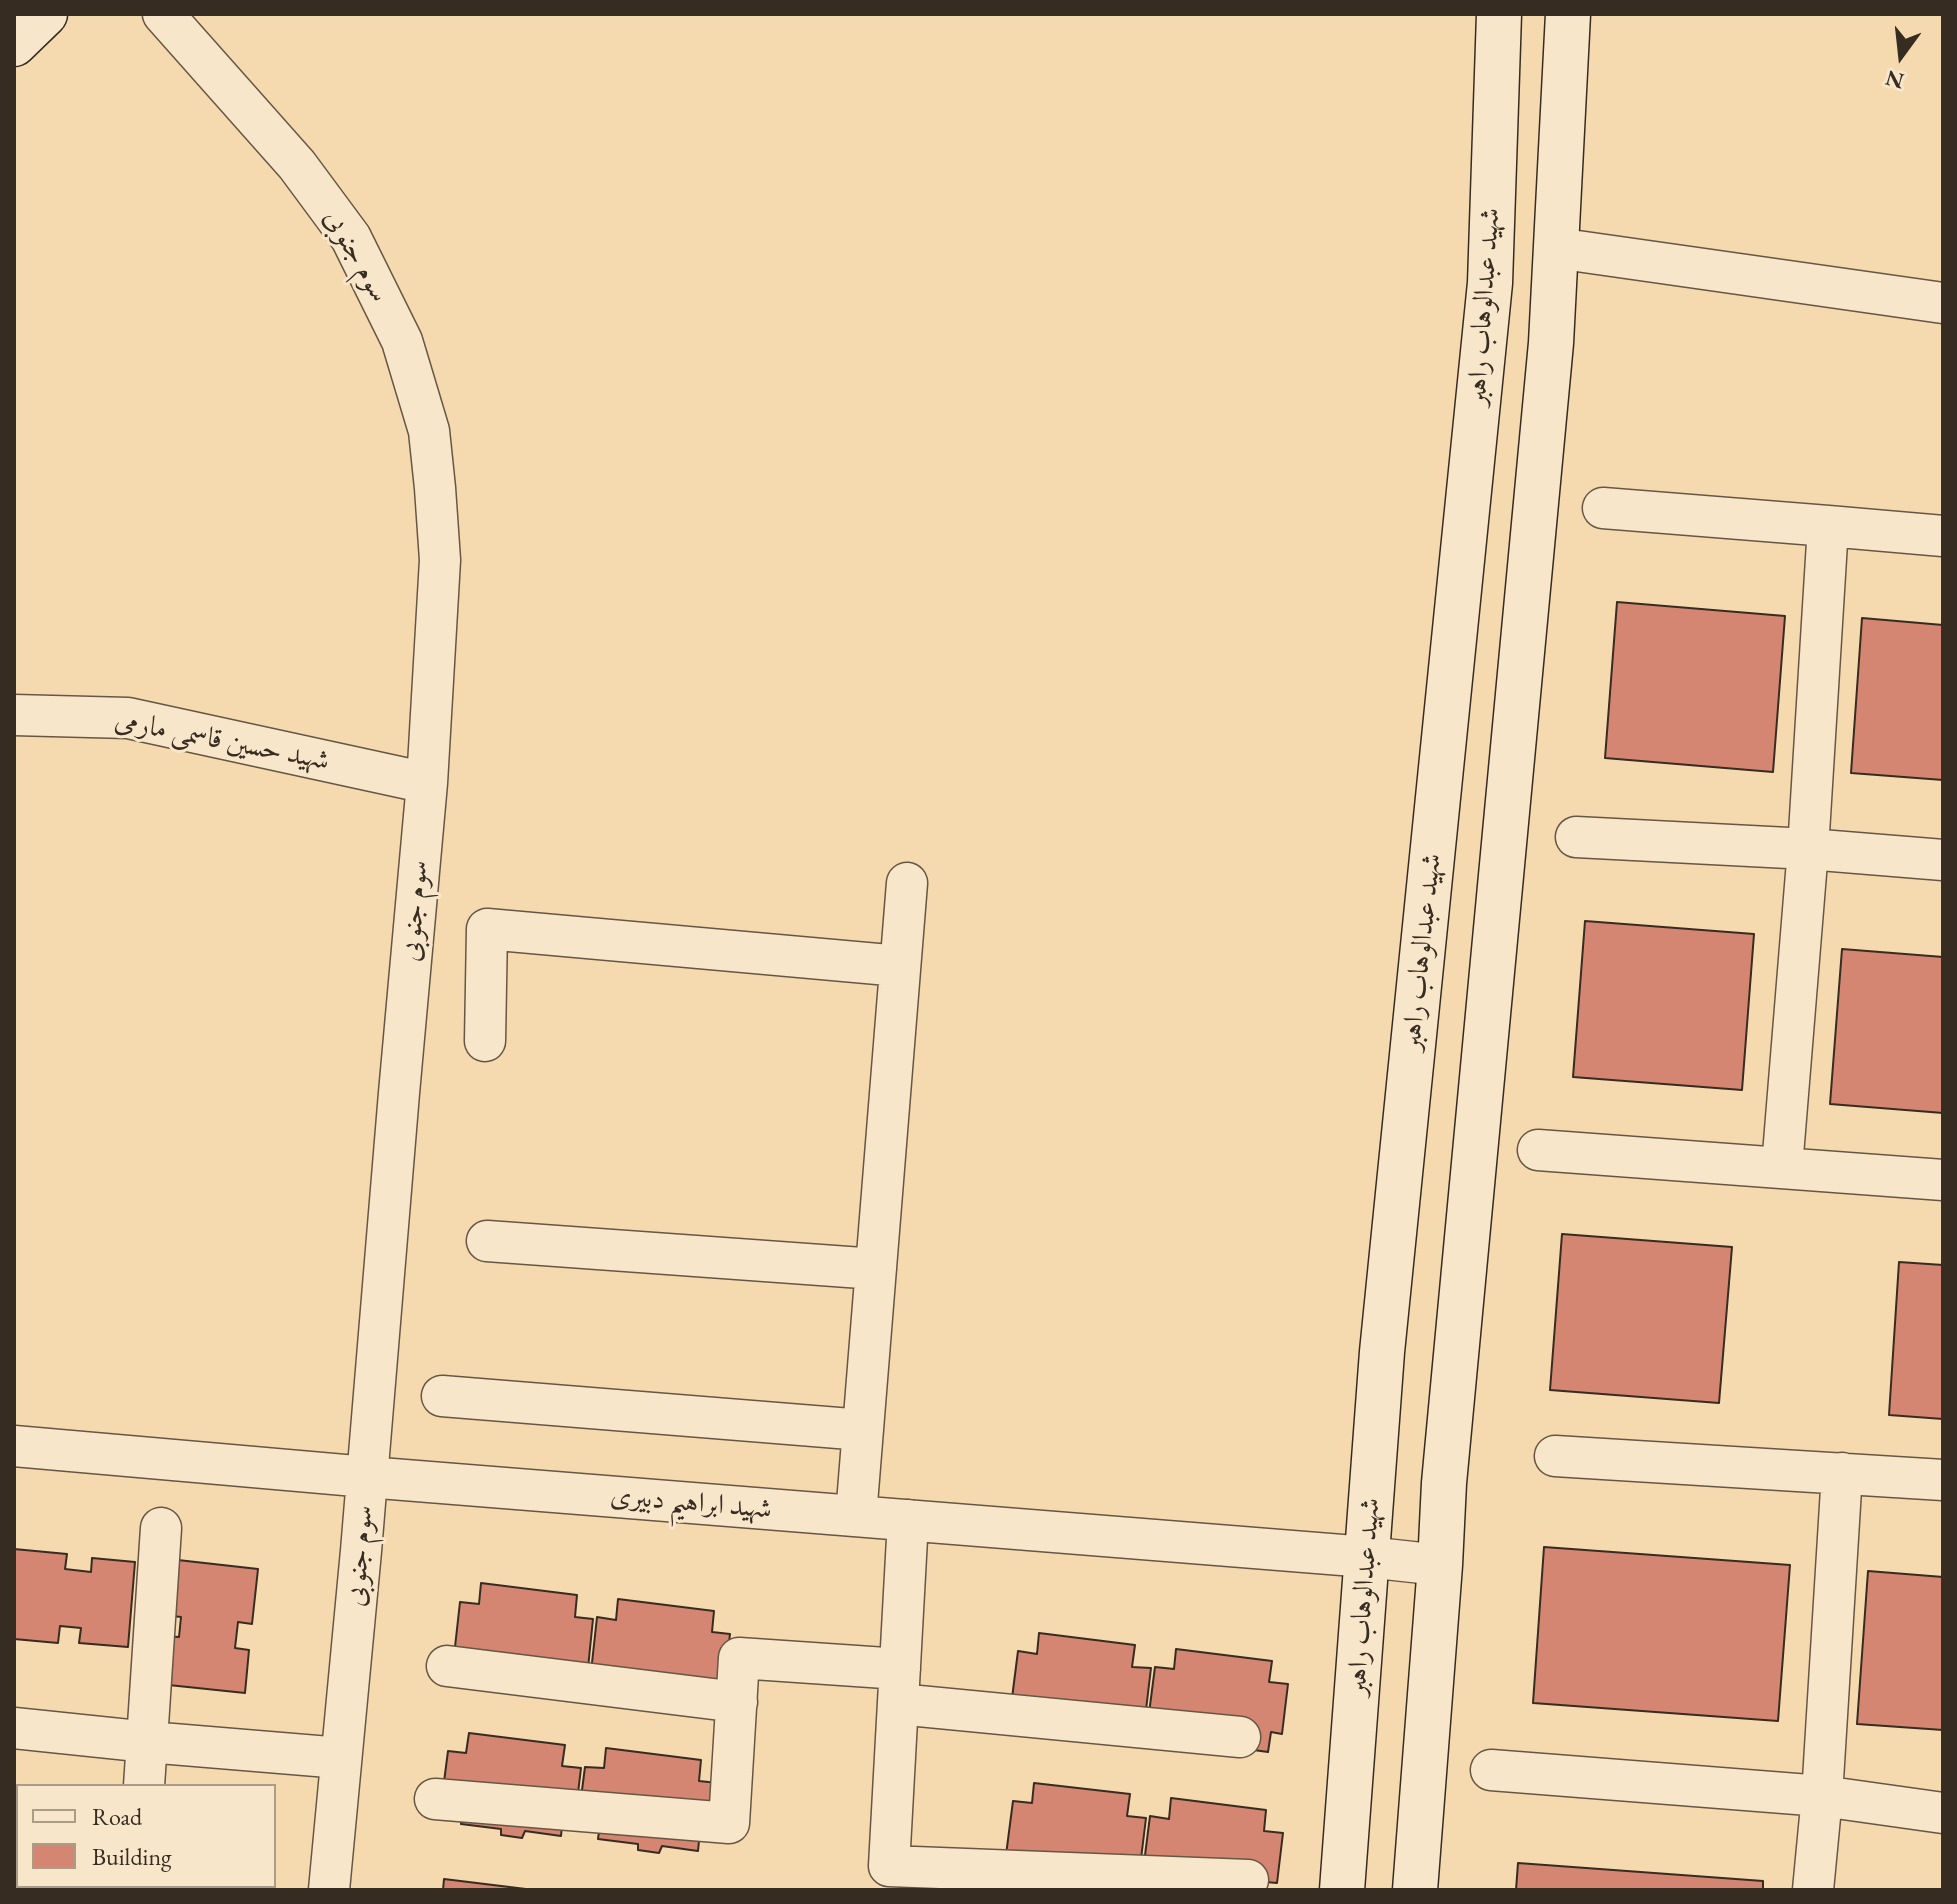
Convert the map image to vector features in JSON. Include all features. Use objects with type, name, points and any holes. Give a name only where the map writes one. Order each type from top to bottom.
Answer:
[{"type":"main road","points":[[14,44],[45,14]]},
{"type":"main road","name":"شهید عبدالوهاب راهبر","points":[[1342,1890],[1382,1352],[1490,283],[1499,14]]},
{"type":"main road","points":[[1415,1890],[1447,1451],[1551,343],[1568,14]]},
{"type":"street","name":"سوم جنوبی","points":[[163,14],[297,165],[351,238],[402,341],[429,431],[440,560],[427,783],[329,1890]]},
{"type":"street","points":[[1556,248],[1943,303]]},
{"type":"street","points":[[1603,508],[1943,536]]},
{"type":"street","points":[[1782,1167],[1808,849],[1828,526]]},
{"type":"street","name":"شهید حسین قاسمی مارمی","points":[[14,715],[128,718],[427,783]]},
{"type":"street","points":[[1576,837],[1808,849],[1943,860]]},
{"type":"street","points":[[856,1516],[907,883]]},
{"type":"street","points":[[485,1041],[487,929],[900,966]]},
{"type":"street","points":[[1538,1150],[1943,1180]]},
{"type":"street","points":[[487,1241],[876,1269]]},
{"type":"street","points":[[442,1396],[863,1430]]},
{"type":"street","name":"شهید ابراهیم دبیری","points":[[14,1446],[1440,1565]]},
{"type":"street","points":[[1555,1456],[1943,1480]]},
{"type":"street","points":[[1813,1890],[1822,1796],[1842,1473]]},
{"type":"street","points":[[908,1520],[889,1866],[1248,1880]]},
{"type":"street","points":[[144,1784],[161,1528]]},
{"type":"street","points":[[435,1799],[729,1823],[739,1658],[899,1686],[1240,1737]]},
{"type":"street","points":[[447,1666],[737,1702]]},
{"type":"street","points":[[14,1728],[341,1758]]},
{"type":"street","points":[[1491,1770],[1822,1796],[1943,1813]]},
{"type":"building","points":[[1617,602],[1785,616],[1773,772],[1605,758]]},
{"type":"building","points":[[1862,618],[1943,625],[1943,780],[1851,773]]},
{"type":"building","points":[[1585,921],[1754,934],[1742,1090],[1573,1077]]},
{"type":"building","points":[[1842,949],[1943,957],[1943,1113],[1830,1104]]},
{"type":"building","points":[[1562,1234],[1732,1247],[1719,1403],[1550,1390]]},
{"type":"building","points":[[1899,1262],[1943,1265],[1943,1419],[1889,1415]]},
{"type":"building","points":[[1544,1547],[1790,1565],[1778,1721],[1533,1703]]},
{"type":"building","points":[[14,1549],[67,1554],[65,1569],[91,1572],[92,1558],[135,1562],[128,1647],[79,1643],[81,1628],[60,1626],[58,1643],[14,1639]]},
{"type":"building","points":[[169,1559],[258,1569],[252,1624],[238,1622],[235,1648],[249,1650],[245,1693],[159,1684],[164,1636],[179,1637],[181,1617],[163,1615]]},
{"type":"building","points":[[1868,1571],[1943,1577],[1943,1730],[1857,1724]]},
{"type":"building","points":[[481,1583],[577,1595],[575,1617],[593,1619],[588,1668],[454,1656],[460,1602],[479,1604]]},
{"type":"building","points":[[618,1599],[714,1611],[712,1632],[730,1634],[724,1684],[591,1672],[597,1617],[616,1620]]},
{"type":"building","points":[[1039,1633],[1135,1645],[1132,1667],[1151,1668],[1145,1718],[1011,1706],[1018,1651],[1037,1654]]},
{"type":"building","points":[[1176,1649],[1272,1661],[1269,1682],[1288,1684],[1282,1734],[1271,1732],[1268,1752],[1232,1747],[1148,1721],[1155,1667],[1174,1669]]},
{"type":"building","points":[[469,1733],[565,1745],[562,1766],[581,1768],[575,1818],[563,1816],[561,1836],[525,1831],[522,1838],[501,1835],[501,1829],[461,1824],[463,1808],[441,1805],[448,1751],[466,1753]]},
{"type":"building","points":[[606,1748],[701,1760],[699,1781],[718,1783],[700,1831],[698,1851],[662,1846],[659,1853],[638,1850],[638,1844],[598,1839],[600,1824],[578,1821],[585,1767],[604,1768]]},
{"type":"building","points":[[1034,1783],[1130,1794],[1127,1816],[1146,1818],[1140,1867],[1006,1855],[1013,1801],[1032,1803]]},
{"type":"building","points":[[1171,1798],[1266,1810],[1264,1831],[1283,1833],[1277,1883],[1143,1871],[1150,1816],[1169,1819]]},
{"type":"building","points":[[14,1845],[16,1888],[100,1888],[100,1890],[14,1890]]},
{"type":"building","points":[[1518,1863],[1763,1881],[1763,1890],[1516,1890]]},
{"type":"building","points":[[444,1879],[534,1890],[443,1890]]},
{"type":"building","points":[[154,1888],[244,1888],[244,1890]]}]
